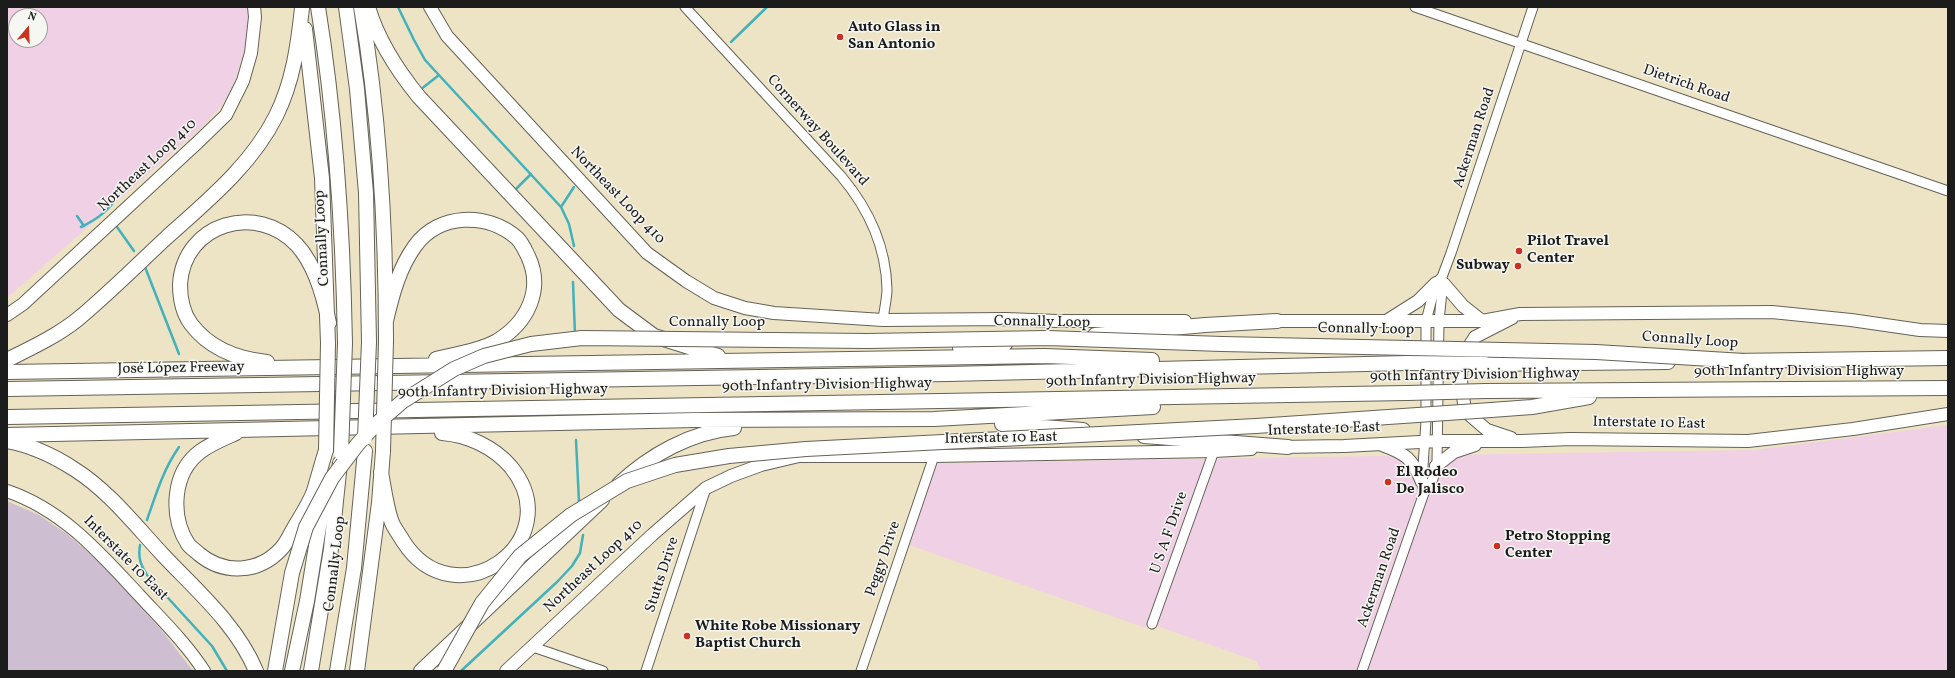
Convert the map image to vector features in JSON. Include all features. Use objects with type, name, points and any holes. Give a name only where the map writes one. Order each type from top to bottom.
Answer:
[{"type":"highway","points":[[292,671],[307,601],[324,496],[329,323],[322,178],[302,7]]},
{"type":"highway","points":[[7,360],[39,344],[77,320],[219,190],[251,157],[276,116],[291,80],[302,7]]},
{"type":"highway","name":"Connally Loop","points":[[311,671],[331,549],[341,453],[345,343],[343,247],[328,84],[318,7]]},
{"type":"highway","name":"Connally Loop","points":[[337,671],[354,568],[365,451],[369,342],[366,193],[358,88],[346,7]]},
{"type":"highway","points":[[357,671],[383,451],[386,341],[385,248],[375,116],[361,7]]},
{"type":"highway","points":[[368,7],[380,39],[393,61],[419,97],[619,310],[654,336],[719,357],[744,360]]},
{"type":"highway","points":[[386,322],[395,286],[415,245],[430,231],[445,223],[458,219],[471,219],[492,224],[517,239],[525,250],[532,264],[535,288],[524,316],[513,329],[496,341],[465,352],[408,365]]},
{"type":"highway","points":[[309,367],[258,361],[229,353],[211,344],[198,334],[181,304],[181,278],[183,266],[190,253],[202,238],[215,229],[228,223],[243,222],[275,228],[297,246],[310,265],[326,305],[329,323]]},
{"type":"highway","points":[[908,358],[958,348],[1197,326],[1277,321]]},
{"type":"highway","name":"Connally Loop","points":[[275,671],[292,573],[306,527],[332,478],[357,445],[375,425],[403,401],[454,369],[484,356],[531,344],[582,338],[867,341],[1047,338],[1184,343],[1596,352],[1744,361]]},
{"type":"highway","points":[[1846,360],[1948,354]]},
{"type":"highway","points":[[7,372],[1045,356],[1314,365]]},
{"type":"highway","name":"90th Infantry Division Highway","points":[[356,383],[956,374],[1407,363],[1485,364],[1948,358]]},
{"type":"highway","name":"José López Freeway","points":[[7,389],[356,383]]},
{"type":"highway","name":"90th Infantry Division Highway","points":[[7,417],[355,412],[786,403],[1301,396],[1486,391],[1948,388]]},
{"type":"highway","points":[[444,671],[482,603],[520,556],[571,515],[627,481],[675,465],[729,456],[806,449],[1256,426],[1532,407],[1628,391]]},
{"type":"highway","points":[[7,435],[398,428],[696,420],[934,419],[1063,413],[1301,396]]},
{"type":"highway","points":[[934,419],[1288,447]]},
{"type":"highway","points":[[421,671],[628,475],[666,448],[718,430],[815,420]]},
{"type":"highway","points":[[381,472],[391,521],[410,552],[419,561],[430,568],[456,575],[489,570],[509,556],[522,535],[527,512],[525,493],[514,471],[498,454],[487,447],[455,434],[398,428]]},
{"type":"highway","points":[[241,431],[200,452],[185,469],[178,484],[176,504],[180,530],[189,546],[204,558],[222,567],[240,570],[254,567],[266,561],[282,549],[314,492],[326,450]]},
{"type":"highway","points":[[7,441],[36,450],[74,468],[104,491],[227,624],[250,657],[256,671]]},
{"type":"main road","name":"Northeast Loop 410","points":[[7,315],[23,304],[198,143],[226,115],[243,81],[252,53],[255,17],[254,7]]},
{"type":"main road","name":"Northeast Loop 410","points":[[430,7],[447,36],[647,253],[686,281],[714,298],[745,308],[774,313],[883,320]]},
{"type":"main road","points":[[1386,321],[1418,301],[1441,282],[1463,306],[1482,320]]},
{"type":"main road","points":[[883,320],[1006,319],[1057,321],[1439,321],[1482,320],[1520,314],[1772,312],[1851,320],[1920,330],[1948,331]]},
{"type":"main road","points":[[1520,314],[1475,337],[1461,359],[1460,381],[1465,411],[1487,430],[1522,442]]},
{"type":"main road","name":"Interstate 10 East","points":[[706,488],[731,476],[761,465],[799,456],[934,456],[1214,451],[1425,441],[1748,441],[1846,430],[1948,414]]},
{"type":"main road","points":[[1436,466],[1458,450],[1488,441]]},
{"type":"main road","points":[[1379,444],[1400,452],[1410,459],[1423,488]]},
{"type":"main road","name":"Northeast Loop 410","points":[[506,671],[652,535],[706,488]]},
{"type":"main road","name":"Interstate 10 East","points":[[7,491],[31,500],[50,512],[86,539],[189,648],[204,671]]},
{"type":"street","name":"Cornerway Boulevard","points":[[685,7],[842,176],[861,201],[873,224],[884,269],[887,290],[883,320]]},
{"type":"street","name":"Dietrich Road","points":[[1415,7],[1948,191]]},
{"type":"street","name":"Ackerman Road","points":[[1362,671],[1423,488],[1426,321],[1441,282],[1534,7]]},
{"type":"street","name":"Ackerman Road","points":[[1423,488],[1433,479],[1439,441],[1439,321],[1441,282]]},
{"type":"street","name":"U S A F Drive","points":[[1152,624],[1214,451]]},
{"type":"street","name":"Peggy Drive","points":[[861,671],[934,456]]},
{"type":"street","name":"Stutts Drive","points":[[646,671],[706,488]]},
{"type":"street","points":[[533,647],[603,671]]},
{"type":"shaded area","points":[[7,7],[247,7],[248,22],[244,51],[233,86],[221,106],[204,125],[7,298]]},
{"type":"shaded area","points":[[1948,425],[1948,671],[1264,671],[1261,670],[1256,661],[1149,623],[1146,628],[909,545],[937,463],[1755,450]]},
{"type":"shaded area","points":[[7,501],[39,515],[67,534],[104,566],[163,632],[193,671],[7,671]]},
{"type":"waterway","points":[[398,7],[425,60],[561,207],[569,224],[574,246]]},
{"type":"waterway","points":[[731,42],[767,7]]},
{"type":"waterway","points":[[420,90],[439,75]]},
{"type":"waterway","points":[[513,192],[531,174]]},
{"type":"waterway","points":[[561,207],[574,187]]},
{"type":"waterway","points":[[81,227],[102,214],[118,195]]},
{"type":"waterway","points":[[77,216],[84,226]]},
{"type":"waterway","points":[[117,227],[134,251]]},
{"type":"waterway","points":[[145,267],[179,354]]},
{"type":"waterway","points":[[573,282],[575,335]]},
{"type":"waterway","points":[[576,440],[579,502]]},
{"type":"waterway","points":[[147,520],[164,473],[179,447]]},
{"type":"waterway","points":[[461,671],[557,582],[572,566],[580,553],[583,535]]},
{"type":"waterway","points":[[140,545],[140,560],[147,575],[212,646],[227,671]]},
{"type":"place","name":"Auto Glass in San Antonio","points":[[840,37]]},
{"type":"place","name":"Pilot Travel Center","points":[[1519,251]]},
{"type":"place","name":"Subway","points":[[1518,266]]},
{"type":"place","name":"El Rodeo De Jalisco","points":[[1388,482]]},
{"type":"place","name":"Petro Stopping Center","points":[[1497,546]]},
{"type":"place","name":"White Robe Missionary Baptist Church","points":[[687,636]]}]
